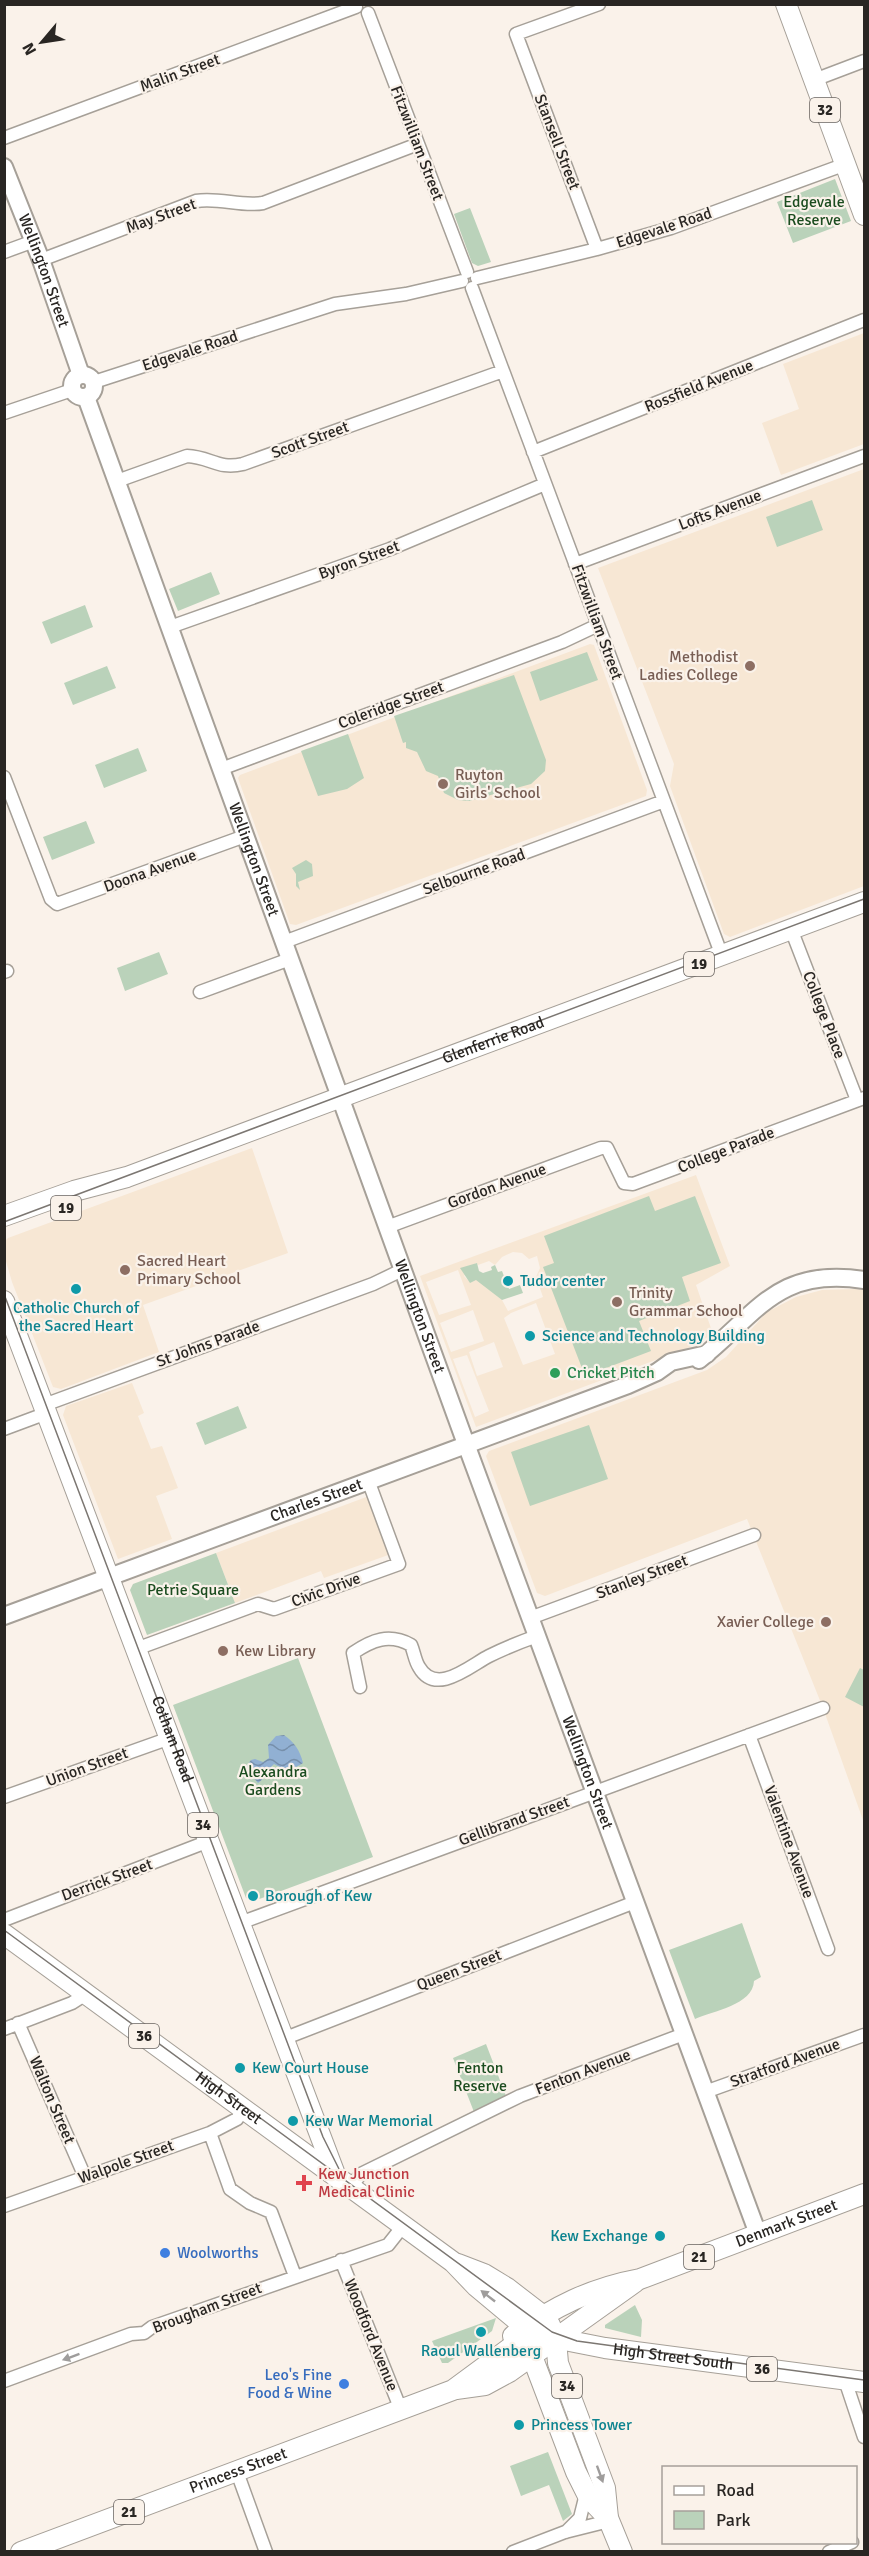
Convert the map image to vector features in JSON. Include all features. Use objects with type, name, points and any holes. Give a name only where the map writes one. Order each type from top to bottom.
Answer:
[{"type":"main road","name":"32","points":[[786,4],[864,214]]},
{"type":"main road","name":"Glenferrie Road","points":[[4,1216],[77,1190],[124,1178],[864,902]]},
{"type":"main road","name":"Glenferrie Road","points":[[4,1230],[77,1204],[124,1178]]},
{"type":"main road","name":"Cotham Road","points":[[4,1301],[283,2038],[343,2182]]},
{"type":"main road","name":"High Street","points":[[4,1934],[453,2262],[476,2286],[518,2319],[527,2341]]},
{"type":"main road","name":"Denmark Street","points":[[542,2315],[601,2287],[640,2279],[864,2194]]},
{"type":"main road","name":"High Street","points":[[453,2262],[496,2281],[542,2315],[556,2339]]},
{"type":"main road","name":"Denmark Street","points":[[556,2339],[640,2279]]},
{"type":"main road","name":"Princess Street","points":[[21,2552],[456,2389],[485,2385],[509,2372],[542,2315]]},
{"type":"main road","name":"Princess Street","points":[[456,2389],[475,2363],[527,2341],[556,2339]]},
{"type":"main road","name":"34","points":[[556,2339],[558,2363],[605,2488],[608,2519],[622,2552]]},
{"type":"main road","name":"High Street South","points":[[556,2339],[605,2348],[864,2382]]},
{"type":"main road","name":"34","points":[[527,2341],[586,2494],[608,2519]]},
{"type":"main road","points":[[509,2372],[529,2378],[551,2408]]},
{"type":"street","name":"Stansell Street","points":[[597,249],[516,34],[599,4]]},
{"type":"street","points":[[356,6],[361,13],[371,9]]},
{"type":"street","name":"Malin Street","points":[[4,138],[356,6]]},
{"type":"street","name":"Fitzwilliam Street","points":[[371,9],[418,144],[722,956]]},
{"type":"street","points":[[814,80],[864,61]]},
{"type":"street","name":"May Street","points":[[41,260],[196,201],[209,199],[251,205],[263,203],[418,144]]},
{"type":"street","name":"Edgevale Road","points":[[4,413],[335,304],[406,294],[469,280],[597,249],[671,228],[846,164]]},
{"type":"street","name":"Wellington Street","points":[[4,168],[41,260],[83,386],[340,1099],[758,2234]]},
{"type":"street","points":[[4,252],[34,241]]},
{"type":"street","name":"Rossfield Avenue","points":[[533,452],[864,320]]},
{"type":"street","name":"Scott Street","points":[[117,481],[187,456],[196,456],[229,468],[503,371]]},
{"type":"street","name":"Lofts Avenue","points":[[575,564],[864,456]]},
{"type":"street","name":"Byron Street","points":[[170,627],[390,549],[545,484]]},
{"type":"street","name":"Coleridge Street","points":[[221,769],[599,628]]},
{"type":"street","name":"Doona Avenue","points":[[4,777],[51,899],[55,903],[62,903],[245,836]]},
{"type":"street","name":"Selbourne Road","points":[[284,942],[664,801]]},
{"type":"street","name":"College Place","points":[[791,929],[861,1099]]},
{"type":"street","points":[[200,992],[290,959]]},
{"type":"street","name":"College Parade","points":[[607,1148],[612,1154],[622,1179],[627,1184],[633,1184],[861,1099]]},
{"type":"street","name":"Gordon Avenue","points":[[387,1227],[573,1158],[607,1148]]},
{"type":"street","name":"St Johns Parade","points":[[4,1429],[45,1409],[404,1273]]},
{"type":"street","name":"Charles Street","points":[[4,1616],[628,1385],[657,1372],[670,1362],[707,1354],[761,1303],[782,1290],[814,1279],[864,1280]]},
{"type":"street","name":"Civic Drive","points":[[136,1649],[258,1604],[274,1609],[399,1564],[368,1480]]},
{"type":"street","name":"Stanley Street","points":[[530,1618],[754,1535]]},
{"type":"street","points":[[360,1687],[353,1653],[368,1643],[388,1638],[399,1639],[411,1645],[418,1666],[428,1675],[449,1678],[465,1673],[482,1660],[513,1644],[537,1636]]},
{"type":"street","name":"Gellibrand Street","points":[[240,1923],[823,1708]]},
{"type":"street","name":"Valentine Avenue","points":[[749,1735],[828,1949]]},
{"type":"street","name":"Union Street","points":[[4,1797],[170,1738]]},
{"type":"street","name":"Derrick Street","points":[[4,1920],[209,1841]]},
{"type":"street","name":"Queen Street","points":[[283,2038],[635,1902]]},
{"type":"street","points":[[10,2027],[72,2003],[86,1994]]},
{"type":"street","name":"Walton Street","points":[[10,2027],[85,2177]]},
{"type":"street","name":"Fenton Avenue","points":[[343,2182],[520,2096],[684,2034]]},
{"type":"street","name":"Stratford Avenue","points":[[705,2092],[864,2035]]},
{"type":"street","name":"Walpole Street","points":[[4,2206],[210,2133],[237,2119],[243,2110]]},
{"type":"street","points":[[210,2133],[230,2189],[250,2203],[271,2212],[295,2276]]},
{"type":"street","name":"Brougham Street","points":[[4,2381],[131,2334],[144,2333],[152,2327],[391,2243],[404,2226]]},
{"type":"street","name":"Woodford Avenue","points":[[341,2260],[401,2410]]},
{"type":"street","points":[[845,2380],[864,2437]]},
{"type":"street","points":[[237,2472],[266,2552]]},
{"type":"street","points":[[565,2532],[580,2518],[586,2494]]},
{"type":"street","points":[[513,2552],[565,2532],[608,2519]]},
{"type":"street","points":[[829,2552],[849,2544]]},
{"type":"shaded area","points":[[864,333],[864,444],[781,475],[762,423],[799,409],[783,364]]},
{"type":"shaded area","name":"Methodist Ladies College","points":[[864,469],[864,886],[730,937],[724,934],[670,786],[674,764],[598,568]]},
{"type":"shaded area","name":"Ruyton Girls' School","points":[[590,644],[594,645],[647,790],[646,796],[296,925],[290,924],[238,778],[240,775]]},
{"type":"shaded area","name":"Sacred Heart Primary School","points":[[252,1148],[288,1253],[143,1305],[159,1352],[61,1389],[53,1387],[12,1282],[5,1258],[5,1241]]},
{"type":"shaded area","name":"Trinity Grammar School","points":[[696,1175],[730,1266],[696,1285],[713,1334],[688,1348],[476,1427],[420,1276]],"holes":[[[513,1252],[522,1253],[529,1259],[537,1256],[540,1268],[536,1277],[543,1297],[508,1311],[502,1300],[484,1285],[476,1279],[470,1282],[464,1276],[476,1263],[478,1265],[489,1261],[495,1265],[502,1257]],[[458,1270],[471,1305],[439,1315],[426,1282]],[[536,1303],[555,1354],[523,1365],[504,1318]],[[473,1310],[484,1341],[451,1352],[440,1323]],[[494,1342],[503,1367],[477,1376],[469,1352]],[[467,1355],[489,1411],[475,1417],[453,1359]]]},
{"type":"shaded area","points":[[822,1290],[864,1290],[864,1823],[823,1708],[747,1519],[545,1596],[537,1593],[486,1456],[489,1451],[707,1370],[726,1357],[767,1312],[796,1297]]},
{"type":"shaded area","points":[[132,1383],[144,1413],[138,1416],[151,1449],[162,1446],[178,1488],[156,1496],[172,1539],[118,1559],[63,1415],[66,1406]]},
{"type":"shaded area","points":[[369,1496],[391,1554],[324,1578],[321,1571],[235,1603],[216,1553]]},
{"type":"green space","name":"Edgevale Reserve","points":[[835,179],[851,221],[793,243],[777,202]]},
{"type":"green space","points":[[470,208],[491,262],[478,266],[472,263],[454,214]]},
{"type":"green space","points":[[812,500],[823,530],[777,547],[766,517]]},
{"type":"green space","points":[[211,572],[220,594],[178,611],[169,589]]},
{"type":"green space","points":[[85,605],[93,627],[51,644],[42,622]]},
{"type":"green space","points":[[587,652],[598,680],[540,701],[530,672]]},
{"type":"green space","points":[[107,666],[116,688],[73,705],[64,683]]},
{"type":"green space","points":[[514,675],[546,760],[545,771],[531,784],[469,801],[458,800],[444,793],[438,776],[426,771],[417,752],[406,748],[406,742],[403,743],[394,716]]},
{"type":"green space","points":[[348,734],[364,778],[347,789],[318,796],[301,751]]},
{"type":"green space","points":[[138,748],[147,771],[104,788],[95,765]]},
{"type":"green space","points":[[86,821],[95,843],[52,860],[43,837]]},
{"type":"green space","points":[[306,860],[312,864],[313,876],[298,882],[300,890],[296,886],[296,874],[292,868]]},
{"type":"green space","points":[[159,952],[168,974],[125,991],[117,968]]},
{"type":"green space","points":[[649,1196],[655,1211],[695,1196],[721,1263],[682,1277],[690,1301],[639,1321],[651,1351],[585,1376],[543,1267],[554,1263],[544,1236]]},
{"type":"green space","points":[[477,1263],[479,1271],[483,1273],[492,1270],[491,1267],[495,1265],[498,1272],[502,1271],[509,1289],[520,1285],[523,1293],[502,1300],[476,1280],[470,1283],[460,1268]]},
{"type":"green space","points":[[238,1406],[247,1428],[205,1445],[196,1423]]},
{"type":"green space","points":[[589,1425],[608,1479],[530,1506],[511,1452]]},
{"type":"green space","name":"Petrie Square","points":[[216,1553],[235,1603],[147,1635],[130,1590],[133,1584]]},
{"type":"green space","name":"Alexandra Gardens","points":[[298,1658],[373,1857],[254,1901],[246,1898],[173,1705]]},
{"type":"green space","points":[[860,1668],[864,1670],[864,1707],[845,1697]]},
{"type":"green space","points":[[742,1923],[761,1977],[754,1981],[752,1989],[740,2001],[695,2019],[669,1950]]},
{"type":"green space","name":"Fenton Reserve","points":[[486,2044],[506,2096],[474,2112],[453,2058]]},
{"type":"green space","points":[[635,2305],[642,2320],[641,2337],[605,2328],[605,2325]]},
{"type":"green space","points":[[496,2318],[492,2331],[448,2363],[442,2363],[432,2341]]},
{"type":"green space","points":[[548,2452],[572,2514],[563,2521],[549,2485],[521,2496],[510,2466]]},
{"type":"water","points":[[284,1735],[296,1747],[303,1763],[289,1768],[274,1764],[269,1769],[268,1775],[258,1783],[245,1768],[251,1760],[263,1762],[269,1758],[268,1745],[276,1736]]},
{"type":"tram line","points":[[4,1222],[864,899]]},
{"type":"tram line","points":[[4,1294],[323,2137],[342,2175]]},
{"type":"tram line","points":[[4,1930],[552,2332],[577,2341],[864,2380]]},
{"type":"place","name":"Methodist Ladies College","points":[[750,666]]},
{"type":"place","name":"Ruyton Girls' School","points":[[443,784]]},
{"type":"place","name":"Sacred Heart Primary School","points":[[125,1270]]},
{"type":"place","name":"Tudor center","points":[[508,1281]]},
{"type":"place","name":"Catholic Church of the Sacred Heart","points":[[76,1289]]},
{"type":"place","name":"Trinity Grammar School","points":[[617,1302]]},
{"type":"place","name":"Science and Technology Building","points":[[530,1336]]},
{"type":"place","name":"Cricket Pitch","points":[[555,1373]]},
{"type":"place","name":"Xavier College","points":[[826,1622]]},
{"type":"place","name":"Kew Library","points":[[223,1651]]},
{"type":"place","name":"Borough of Kew","points":[[253,1896]]},
{"type":"place","name":"Kew Court House","points":[[240,2068]]},
{"type":"place","name":"Kew War Memorial","points":[[293,2121]]},
{"type":"place","name":"Kew Junction Medical Clinic","points":[[304,2183]]},
{"type":"place","name":"Kew Exchange","points":[[660,2236]]},
{"type":"place","name":"Woolworths","points":[[165,2253]]},
{"type":"place","name":"Raoul Wallenberg","points":[[481,2332]]},
{"type":"place","name":"Leo's Fine Food & Wine","points":[[344,2384]]},
{"type":"place","name":"Princess Tower","points":[[519,2425]]}]
